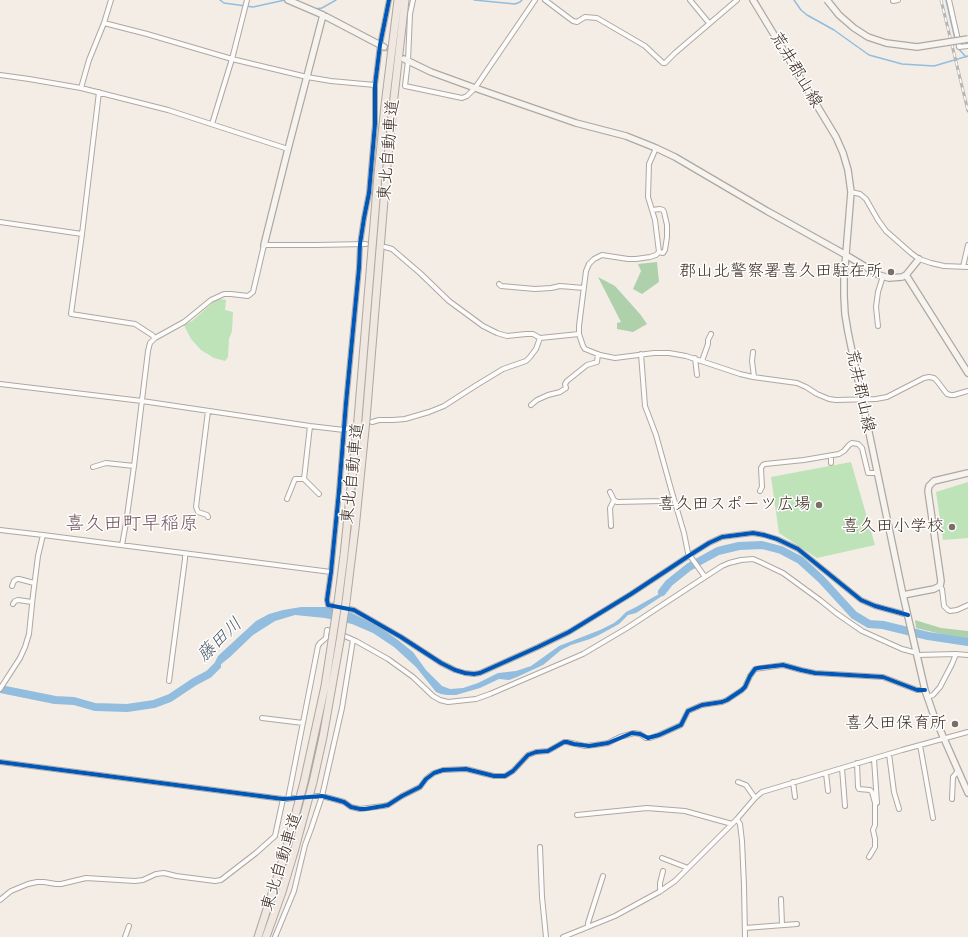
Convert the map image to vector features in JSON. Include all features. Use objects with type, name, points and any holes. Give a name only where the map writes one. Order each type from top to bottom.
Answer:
[{"type":"highway","name":"東北自動車道","points":[[258,937],[286,850],[303,789],[325,686],[338,602],[352,489],[386,91],[398,0]]},
{"type":"highway","name":"東北自動車道","points":[[266,937],[282,892],[313,782],[324,730],[346,602],[366,420],[392,114],[406,0]]},
{"type":"street","points":[[81,88],[89,60],[104,23],[111,0]]},
{"type":"street","points":[[212,124],[232,59],[247,0]]},
{"type":"street","points":[[288,0],[324,15],[382,46]]},
{"type":"street","points":[[389,0],[375,85],[375,124],[369,193],[360,244],[339,491],[327,600],[328,605],[354,610],[455,670],[465,673],[480,673],[569,632],[709,543],[722,537],[753,533],[777,539],[798,549],[861,600],[909,618]]},
{"type":"street","points":[[412,0],[405,86],[462,98],[467,96],[475,88],[535,0]]},
{"type":"street","points":[[545,0],[573,21],[576,22],[585,16],[597,18],[645,46],[663,63],[665,63],[737,0]]},
{"type":"street","points":[[690,0],[709,23]]},
{"type":"street","name":"荒井郡山線","points":[[754,0],[836,137],[848,170],[851,192],[844,278],[845,314],[848,332],[903,595],[925,690],[943,739],[968,793]]},
{"type":"street","points":[[827,0],[839,15],[854,28],[868,37],[886,43],[917,47],[968,39]]},
{"type":"street","points":[[893,0],[898,0]]},
{"type":"street","points":[[949,0],[959,47],[968,46]]},
{"type":"street","points":[[122,545],[150,343],[155,338],[184,322],[211,300],[224,294],[248,296],[252,292],[324,15]]},
{"type":"street","points":[[104,23],[232,59],[307,77],[375,85]]},
{"type":"street","points":[[958,40],[968,39]]},
{"type":"street","points":[[406,60],[431,72],[475,88],[576,123],[626,136],[656,148],[675,157],[883,276],[897,278],[906,275],[919,259]]},
{"type":"street","points":[[0,75],[99,92],[168,110],[288,150]]},
{"type":"street","points":[[99,92],[71,314],[135,324],[155,338]]},
{"type":"street","points":[[656,148],[649,164],[648,197],[655,220],[659,252]]},
{"type":"street","points":[[851,192],[860,194],[866,199],[886,231],[919,259],[944,266],[968,267]]},
{"type":"street","points":[[652,210],[660,209],[664,212],[667,225],[667,237],[665,250],[662,253],[659,252],[650,257],[636,259],[602,255],[594,259],[586,272],[579,334],[584,349],[598,354],[620,358],[641,354],[668,353],[686,356],[740,374],[796,383],[817,394],[836,400],[876,399],[887,397],[924,378],[929,377],[934,378],[951,396],[968,391]]},
{"type":"street","points":[[0,222],[82,234]]},
{"type":"street","points":[[264,245],[316,246],[366,244]]},
{"type":"street","points":[[963,267],[968,245]]},
{"type":"street","points":[[385,248],[392,249],[449,300],[483,326],[497,333],[506,336],[533,334],[540,338],[579,334]]},
{"type":"street","points":[[906,275],[968,373]]},
{"type":"street","points":[[878,326],[876,307],[878,292],[883,276]]},
{"type":"street","points":[[499,284],[501,286],[535,289],[549,289],[560,286],[584,288]]},
{"type":"street","points":[[702,361],[711,334]]},
{"type":"street","points":[[372,422],[379,420],[404,419],[444,406],[503,369],[526,361],[536,349],[540,338]]},
{"type":"street","points":[[753,352],[752,360],[754,377]]},
{"type":"street","points":[[531,405],[537,400],[560,392],[566,388],[565,384],[567,381],[587,365],[597,362],[598,354]]},
{"type":"street","points":[[641,354],[645,406],[656,435],[684,533],[688,553],[704,575]]},
{"type":"street","points":[[695,358],[697,375]]},
{"type":"street","points":[[0,384],[142,401],[310,426],[344,430],[351,427]]},
{"type":"street","points":[[208,411],[196,507],[198,512],[207,515],[208,517]]},
{"type":"street","points":[[304,479],[310,426]]},
{"type":"street","points":[[760,492],[762,487],[761,468],[763,465],[831,456],[842,453],[850,444],[858,444],[862,448],[868,473],[878,473]]},
{"type":"street","points":[[831,456],[831,463]]},
{"type":"street","points":[[93,467],[106,463],[134,466]]},
{"type":"street","points":[[968,473],[934,481],[929,486],[928,491],[941,582],[940,586],[942,589],[944,606],[950,611],[958,610],[968,605]]},
{"type":"street","points":[[287,499],[295,479],[304,479],[319,494]]},
{"type":"street","points":[[610,492],[614,500],[617,502],[661,501],[673,497]]},
{"type":"street","points":[[611,526],[610,508],[614,500]]},
{"type":"street","points":[[0,530],[331,572]]},
{"type":"street","points":[[0,689],[20,658],[29,634],[34,583],[43,535]]},
{"type":"street","points":[[169,681],[185,554]]},
{"type":"street","points":[[0,900],[11,891],[37,882],[61,884],[86,878],[135,881],[164,873],[215,881],[221,880],[256,853],[275,836],[303,723],[318,646],[326,638],[327,630],[373,650],[401,668],[433,696],[440,700],[448,702],[476,699],[583,654],[627,628],[704,575],[722,566],[741,560],[753,560],[783,573],[862,631],[902,649],[916,652],[968,655]]},
{"type":"street","points":[[12,586],[14,581],[17,579],[34,583]]},
{"type":"street","points":[[903,595],[934,589],[940,586]]},
{"type":"street","points":[[13,604],[18,600],[32,602]]},
{"type":"street","points":[[275,937],[294,892],[305,845],[322,796],[340,715],[353,640]]},
{"type":"street","points":[[927,697],[933,695],[940,687],[956,654]]},
{"type":"street","points":[[315,796],[322,796],[344,802],[351,807],[360,809],[383,806],[420,787],[431,775],[443,770],[466,768],[494,776],[505,776],[513,771],[528,756],[536,752],[548,751],[564,742],[585,746],[595,745],[608,743],[632,733],[650,738],[681,725],[688,711],[702,705],[727,700],[745,687],[750,676],[755,669],[758,668],[783,665],[815,673],[883,677],[917,690],[925,690]]},
{"type":"street","points":[[262,718],[303,723]]},
{"type":"street","points":[[563,937],[620,914],[661,891],[675,881],[737,819],[754,798],[762,792],[874,758],[968,732]]},
{"type":"street","points":[[920,745],[933,818]]},
{"type":"street","points":[[889,754],[894,792],[898,809]]},
{"type":"street","points":[[874,758],[877,804]]},
{"type":"street","points":[[0,762],[285,799],[294,798]]},
{"type":"street","points":[[857,763],[858,787],[859,789],[870,790],[875,802],[875,825],[873,830],[875,839],[874,847],[869,856]]},
{"type":"street","points":[[842,768],[845,806]]},
{"type":"street","points":[[952,799],[953,777],[958,771]]},
{"type":"street","points":[[826,773],[828,791]]},
{"type":"street","points":[[738,782],[746,785],[754,798]]},
{"type":"street","points":[[793,782],[795,797]]},
{"type":"street","points":[[577,815],[647,808],[685,811],[732,824]]},
{"type":"street","points":[[737,819],[741,827],[745,937]]},
{"type":"street","points":[[540,847],[542,897],[546,937]]},
{"type":"street","points":[[662,858],[688,868]]},
{"type":"street","points":[[661,891],[660,883],[662,871]]},
{"type":"street","points":[[588,927],[603,876]]},
{"type":"street","points":[[781,899],[782,925]]},
{"type":"street","points":[[745,928],[797,924]]},
{"type":"street","points":[[125,937],[129,926]]},
{"type":"green space","points":[[657,262],[659,282],[642,294],[633,289],[641,271],[638,264]]},
{"type":"green space","points":[[598,277],[615,286],[647,324],[633,332],[617,329],[617,323],[621,322]]},
{"type":"green space","points":[[216,300],[226,300],[225,310],[233,312],[228,357],[225,361],[214,358],[201,350],[191,339],[184,325],[192,321]]},
{"type":"green space","name":"喜久田スポーツ広場","points":[[851,462],[875,545],[817,558],[779,533],[771,477]]},
{"type":"green space","points":[[968,482],[968,538],[943,540],[936,492]]},
{"type":"green space","points":[[915,620],[941,628],[968,631],[968,639],[916,628]]},
{"type":"water","points":[[669,583],[662,596],[653,602],[636,613],[628,615],[619,624],[599,635],[561,650],[543,665],[509,680],[499,679],[480,688],[456,695],[447,695],[436,692],[416,667],[394,647],[373,633],[352,624],[325,618],[295,615],[275,621],[253,635],[230,657],[209,674],[218,656],[256,621],[269,614],[283,610],[301,607],[328,607],[352,613],[379,627],[398,640],[413,652],[426,670],[442,686],[450,689],[463,688],[478,683],[498,673],[516,671],[531,666],[559,646],[614,623],[626,612],[659,594],[664,585]]},
{"type":"waterway","points":[[220,0],[224,3],[253,7],[285,0]]},
{"type":"waterway","points":[[314,9],[322,8],[336,0]]},
{"type":"waterway","points":[[474,0],[515,4],[522,0]]},
{"type":"waterway","points":[[794,0],[801,10],[807,15],[834,30],[869,55],[902,64],[934,66],[968,56]]},
{"type":"waterway","points":[[946,0],[955,39]]},
{"type":"waterway","points":[[956,42],[957,47],[966,57]]},
{"type":"waterway","name":"藤田川","points":[[662,592],[669,583],[689,567],[718,551],[739,546],[762,545],[781,550],[800,560],[821,579],[854,615],[869,624],[883,625],[928,636],[968,642]]},
{"type":"waterway","name":"藤田川","points":[[0,689],[55,700],[74,701],[95,707],[127,708],[154,704],[170,698],[209,674],[217,666]]},
{"type":"tunnel","points":[[384,47],[402,58]]},
{"type":"railway","points":[[941,0],[968,111]]},
{"type":"cycle path","points":[[389,0],[380,45],[375,85],[375,124],[369,193],[360,244],[339,491],[327,600],[328,605],[354,610],[455,670],[465,673],[480,673],[569,632],[709,543],[722,537],[753,533],[777,539],[798,549],[861,600],[875,606],[908,615]]},
{"type":"cycle path","points":[[0,762],[283,799],[322,796],[344,802],[351,807],[365,809],[388,805],[420,787],[426,779],[434,773],[443,770],[466,769],[494,776],[505,776],[513,771],[528,755],[536,752],[548,751],[564,742],[589,746],[608,743],[632,733],[640,734],[648,738],[659,735],[681,725],[688,711],[702,705],[722,702],[742,690],[755,669],[758,668],[783,665],[815,673],[883,677],[917,690],[925,690]]},
{"type":"place","name":"郡山北警察署喜久田駐在所","points":[[891,272]]},
{"type":"place","name":"喜久田スポーツ広場","points":[[819,505]]},
{"type":"place","name":"喜久田小学校","points":[[952,527]]},
{"type":"place","name":"喜久田保育所","points":[[955,724]]},
{"type":"district","name":"喜久田町早稲原","points":[[132,524]]}]
